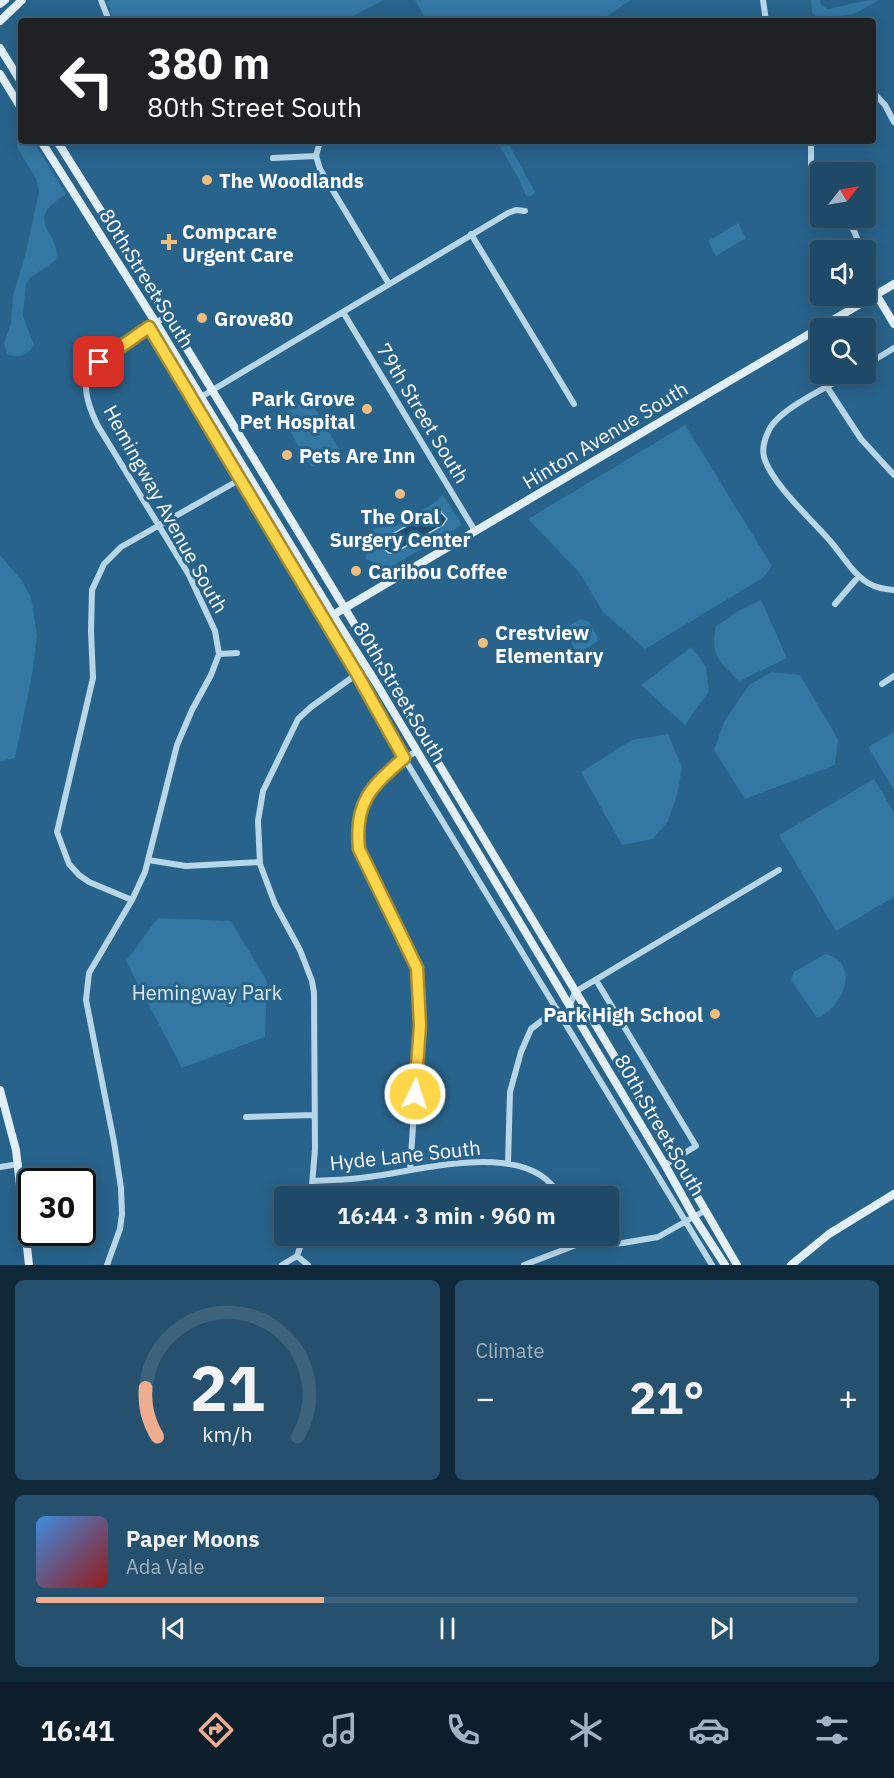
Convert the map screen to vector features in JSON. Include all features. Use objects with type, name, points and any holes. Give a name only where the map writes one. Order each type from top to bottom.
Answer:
[{"type":"main road","points":[[0,4],[5,0]]},
{"type":"main road","points":[[0,21],[22,0]]},
{"type":"main road","points":[[0,48],[18,77]]},
{"type":"main road","points":[[0,74],[18,103]]},
{"type":"main road","name":"80th Street South","points":[[43,144],[152,325],[201,397],[570,1005],[665,1165],[690,1219],[725,1265]]},
{"type":"main road","name":"80th Street South","points":[[59,144],[167,316],[344,608],[676,1159],[737,1265]]},
{"type":"main road","name":"Hinton Avenue South","points":[[876,294],[894,284]]},
{"type":"main road","points":[[876,294],[894,324]]},
{"type":"main road","name":"Hinton Avenue South","points":[[333,615],[856,306]]},
{"type":"main road","points":[[0,1090],[19,1164],[29,1265]]},
{"type":"main road","points":[[791,1265],[829,1234],[893,1197]]},
{"type":"street","points":[[101,0],[108,18]]},
{"type":"street","points":[[763,0],[766,18]]},
{"type":"street","points":[[876,95],[885,105],[894,122]]},
{"type":"street","points":[[319,144],[316,156],[320,169],[389,284]]},
{"type":"street","points":[[811,144],[811,162]]},
{"type":"street","points":[[273,158],[316,156]]},
{"type":"street","points":[[201,397],[510,211],[525,212]]},
{"type":"street","points":[[471,234],[574,404]]},
{"type":"street","name":"79th Street South","points":[[343,312],[475,531]]},
{"type":"street","name":"Hemingway Avenue South","points":[[167,316],[99,362],[89,372],[86,385],[90,410],[98,426],[189,574],[208,612],[215,631],[219,654]]},
{"type":"street","name":"80th Street South","points":[[152,325],[239,480],[357,674],[404,758],[557,1009],[690,1219],[712,1265]]},
{"type":"street","points":[[876,359],[894,348]]},
{"type":"street","points":[[832,384],[788,410],[769,429],[765,438],[764,456],[771,472],[787,494],[859,576],[878,588],[894,590]]},
{"type":"street","points":[[827,387],[861,439],[894,475]]},
{"type":"street","points":[[132,900],[89,882],[79,875],[69,864],[57,832],[93,678],[92,590],[104,564],[114,554],[140,535],[239,480]]},
{"type":"street","points":[[835,603],[859,576]]},
{"type":"street","points":[[107,1265],[120,1229],[121,1188],[86,1000],[89,973],[132,900],[145,872],[177,745],[192,710],[211,675],[219,654],[237,653]]},
{"type":"street","points":[[312,1186],[315,993],[300,950],[275,904],[260,862],[258,821],[263,791],[298,720],[311,707],[357,674]]},
{"type":"street","points":[[882,684],[894,676]]},
{"type":"street","points":[[410,1170],[420,1025],[417,968],[359,849],[357,834],[362,803],[380,780],[404,758],[417,751]]},
{"type":"street","points":[[148,860],[186,866],[260,862]]},
{"type":"street","points":[[570,1005],[575,992],[779,870]]},
{"type":"street","points":[[596,980],[696,1146],[665,1165]]},
{"type":"street","points":[[508,1163],[510,1092],[521,1052],[531,1029],[557,1009]]},
{"type":"street","points":[[246,1117],[315,1115]]},
{"type":"street","name":"Hyde Lane South","points":[[313,1181],[368,1177],[464,1163],[508,1163],[534,1169],[552,1186]]},
{"type":"street","points":[[0,1167],[19,1164]]},
{"type":"street","points":[[619,1243],[658,1237],[706,1210]]},
{"type":"street","points":[[282,1265],[297,1256],[300,1246]]},
{"type":"street","points":[[524,1265],[573,1246]]},
{"type":"street","points":[[297,1256],[308,1265]]},
{"type":"green space","points":[[110,0],[384,0],[349,18],[113,18],[107,2]]},
{"type":"green space","points":[[415,0],[631,0],[604,18],[425,18]]},
{"type":"green space","points":[[811,0],[820,0],[821,5],[828,9],[879,0],[854,14],[819,18],[812,13]]},
{"type":"green space","points":[[18,140],[18,144],[35,144],[66,194],[46,212],[44,220],[54,242],[56,260],[30,278],[26,284],[23,316],[34,345],[26,354],[15,356],[7,354],[4,343],[11,324],[13,296],[26,252],[39,191],[36,179],[17,147]]},
{"type":"green space","points":[[499,144],[509,144],[535,192],[532,196],[526,196]]},
{"type":"green space","points":[[738,223],[746,238],[716,256],[708,241]]},
{"type":"green space","points":[[306,399],[311,401],[339,449],[332,458],[316,466],[308,462],[282,418],[284,413]]},
{"type":"green space","points":[[685,425],[772,566],[764,577],[645,649],[603,612],[579,572],[528,519]]},
{"type":"green space","points":[[443,495],[462,525],[384,571],[379,564],[366,559],[363,535],[377,528],[395,526],[434,503]]},
{"type":"green space","points":[[0,555],[21,580],[31,597],[37,635],[32,675],[15,758],[0,761]]},
{"type":"green space","points":[[761,600],[787,658],[739,681],[721,663],[715,651],[716,626],[740,610]]},
{"type":"green space","points":[[581,619],[588,621],[598,637],[597,642],[580,652],[576,651],[567,636],[569,626]]},
{"type":"green space","points":[[691,647],[706,667],[709,691],[685,725],[641,685]]},
{"type":"green space","points":[[771,672],[800,675],[838,739],[835,765],[745,799],[714,750],[724,722],[749,685]]},
{"type":"green space","points":[[894,732],[894,790],[868,747]]},
{"type":"green space","points":[[668,734],[682,767],[678,792],[668,821],[653,839],[622,845],[581,772],[632,740]]},
{"type":"green space","points":[[874,779],[894,812],[894,897],[836,931],[779,835]]},
{"type":"green space","name":"Hemingway Park","points":[[158,918],[231,921],[267,981],[265,1037],[182,1068],[126,961]]},
{"type":"green space","points":[[825,954],[836,959],[843,966],[846,975],[845,986],[834,1005],[817,1018],[791,980],[794,972]]},
{"type":"shaded area","points":[[440,511],[447,519],[443,525],[394,553],[389,553],[383,548],[382,541],[387,537],[421,518]]},
{"type":"place","name":"The Woodlands","points":[[207,180]]},
{"type":"place","name":"Compcare Urgent Care","points":[[169,242]]},
{"type":"place","name":"Grove80","points":[[202,318]]},
{"type":"place","name":"Park Grove Pet Hospital","points":[[367,409]]},
{"type":"place","name":"Pets Are Inn","points":[[287,455]]},
{"type":"place","name":"The Oral Surgery Center","points":[[400,494]]},
{"type":"place","name":"Caribou Coffee","points":[[356,571]]},
{"type":"place","name":"Crestview Elementary","points":[[483,643]]},
{"type":"place","name":"Park High School","points":[[715,1014]]},
{"type":"route","points":[[99,362],[149,327],[357,674],[404,758],[380,780],[362,803],[357,834],[359,849],[417,968],[420,1025],[415,1094]]}]
